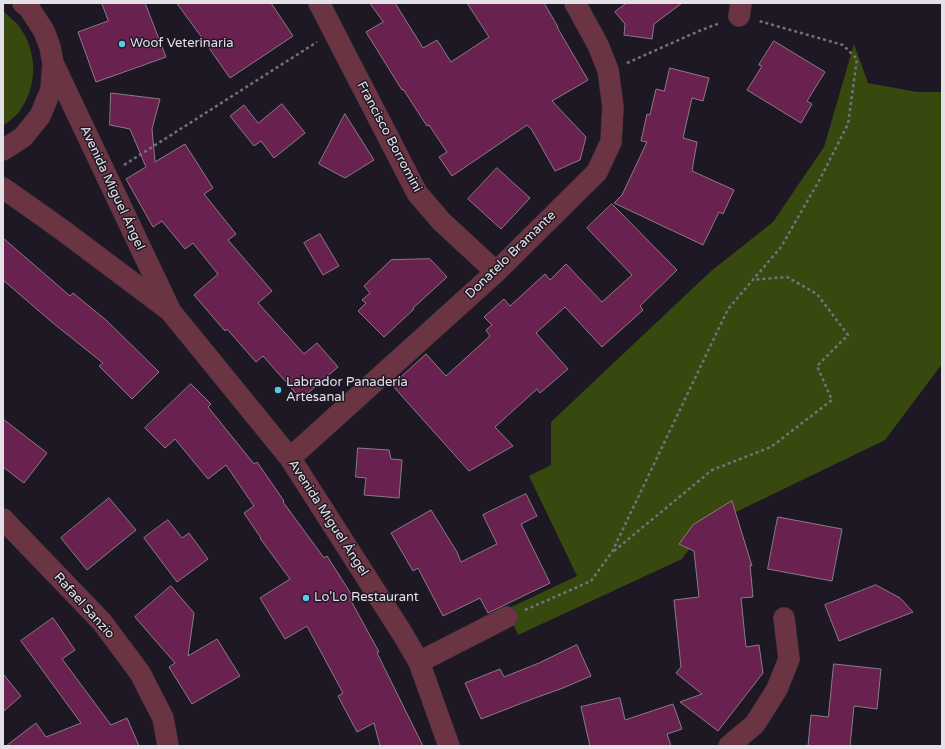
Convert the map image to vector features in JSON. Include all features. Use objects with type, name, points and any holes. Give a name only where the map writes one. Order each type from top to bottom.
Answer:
[{"type":"street","points":[[23,3],[29,8],[44,31]]},
{"type":"street","points":[[3,150],[23,137],[40,116],[50,90],[53,63],[50,47],[44,31],[40,3]]},
{"type":"street","name":"Francisco Borromini","points":[[319,3],[418,193],[441,221],[496,272]]},
{"type":"street","name":"Donatelo Bramante","points":[[290,458],[496,272],[597,172],[611,142],[613,107],[608,70],[598,45],[575,3]]},
{"type":"street","name":"Avenida Miguel Ángel","points":[[53,63],[171,312],[290,458],[419,662],[449,746]]},
{"type":"street","name":"Avenida Miguel Ángel","points":[[3,188],[61,229],[171,312]]},
{"type":"street","name":"Rafael Sanzio","points":[[3,519],[102,622],[140,673],[163,718],[168,746]]},
{"type":"street","points":[[419,662],[507,617]]},
{"type":"street","points":[[729,746],[755,724],[777,689],[789,659],[784,618]]},
{"type":"path","points":[[507,617],[591,581],[612,552],[728,309],[781,247],[820,179],[848,124],[856,60],[843,45],[740,10],[634,61],[608,70]]},
{"type":"path","points":[[106,176],[334,31]]},
{"type":"path","points":[[612,552],[712,470],[771,447],[832,400],[817,366],[848,335],[817,294],[787,277],[752,280]]},
{"type":"green space","points":[[3,11],[19,26],[25,36],[30,47],[33,69],[30,91],[25,102],[19,112],[3,126]]},
{"type":"green space","points":[[854,44],[868,83],[917,92],[942,92],[942,364],[885,440],[705,527],[682,559],[518,635],[507,609],[577,576],[529,476],[551,465],[551,422],[710,272],[773,222],[824,147]]},
{"type":"building","name":"Woof Veterinaria","points":[[102,3],[145,3],[166,57],[96,82],[78,32],[108,21]]},
{"type":"building","points":[[177,3],[271,3],[293,36],[230,78]]},
{"type":"building","points":[[370,3],[395,3],[423,48],[437,40],[451,62],[489,37],[467,3],[544,3],[588,80],[552,101],[586,137],[580,160],[555,171],[532,130],[527,125],[452,176],[439,157],[447,152],[429,125],[427,126],[403,89],[402,90],[366,32],[383,22]]},
{"type":"building","points":[[627,3],[682,3],[654,24],[652,39],[624,35],[625,24],[615,12]]},
{"type":"building","points":[[774,41],[825,72],[807,101],[812,104],[801,123],[747,90],[762,66],[759,65]]},
{"type":"building","points":[[670,68],[709,78],[703,101],[692,98],[683,138],[697,142],[692,171],[734,190],[723,214],[719,212],[703,245],[614,203],[622,195],[647,142],[641,141],[647,114],[650,115],[656,89],[664,91]]},
{"type":"building","points":[[111,93],[160,99],[152,129],[155,162],[185,144],[213,188],[204,194],[236,234],[228,240],[272,291],[258,303],[304,354],[317,343],[338,367],[301,399],[263,356],[256,362],[227,329],[225,331],[194,295],[218,274],[193,243],[185,249],[162,221],[153,227],[126,179],[146,167],[130,129],[110,125]]},
{"type":"building","points":[[282,104],[305,133],[274,158],[261,141],[254,146],[230,116],[244,105],[258,123]]},
{"type":"building","points":[[345,114],[374,160],[345,178],[319,164]]},
{"type":"building","points":[[497,168],[530,198],[501,229],[468,199]]},
{"type":"building","points":[[612,204],[677,270],[640,306],[643,310],[602,347],[565,307],[536,333],[568,369],[540,393],[537,389],[495,427],[513,446],[469,471],[392,385],[426,354],[446,376],[490,336],[486,330],[492,325],[484,317],[504,299],[510,306],[545,274],[550,280],[566,264],[602,302],[632,275],[587,228]]},
{"type":"building","points":[[320,234],[339,266],[323,275],[304,243]]},
{"type":"building","points":[[3,238],[70,296],[73,293],[106,320],[159,372],[132,399],[99,366],[103,363],[3,280]]},
{"type":"building","points":[[430,259],[447,277],[384,337],[358,311],[366,303],[362,300],[370,293],[364,286],[391,260]]},
{"type":"building","points":[[191,384],[211,404],[208,407],[254,464],[257,462],[284,501],[283,502],[324,558],[327,556],[353,597],[350,599],[379,652],[377,653],[423,746],[380,746],[374,723],[357,732],[338,696],[343,693],[307,626],[285,639],[260,598],[290,579],[244,513],[254,506],[226,465],[208,479],[175,439],[165,448],[145,428]]},
{"type":"building","points":[[3,419],[47,453],[24,483],[3,467]]},
{"type":"building","points":[[358,448],[389,450],[391,459],[402,460],[399,498],[364,495],[366,478],[356,477]]},
{"type":"building","points":[[526,494],[537,516],[521,524],[550,583],[488,613],[480,598],[443,616],[418,568],[413,571],[391,533],[431,510],[457,552],[461,562],[497,544],[483,515]]},
{"type":"building","points":[[109,498],[136,530],[87,570],[61,538]]},
{"type":"building","points":[[732,501],[752,566],[750,565],[753,597],[741,598],[746,647],[759,645],[763,673],[718,731],[680,702],[702,694],[676,673],[681,667],[674,600],[699,597],[694,551],[679,544],[693,525]]},
{"type":"building","points":[[778,517],[842,529],[832,581],[768,569]]},
{"type":"building","points":[[168,520],[182,538],[189,533],[208,559],[177,582],[144,538]]},
{"type":"building","points":[[876,585],[900,598],[913,612],[839,641],[825,605]]},
{"type":"building","points":[[171,586],[194,613],[188,656],[217,639],[240,676],[192,704],[169,667],[175,663],[135,617]]},
{"type":"building","points":[[53,618],[75,650],[62,659],[111,725],[127,718],[139,746],[6,746],[36,723],[46,737],[81,723],[21,641]]},
{"type":"building","points":[[577,645],[591,676],[481,719],[465,683],[500,669],[504,677],[539,663]]},
{"type":"building","points":[[834,664],[881,669],[877,709],[854,706],[850,746],[808,746],[811,715],[828,717]]},
{"type":"building","points":[[3,674],[21,696],[3,712]]},
{"type":"building","points":[[620,698],[625,720],[673,704],[682,729],[667,734],[671,746],[590,746],[581,707]]},
{"type":"place","name":"Woof Veterinaria","points":[[122,44]]},
{"type":"place","name":"Labrador Panadería Artesanal","points":[[278,390]]},
{"type":"place","name":"Lo'Lo Restaurant","points":[[306,598]]}]
